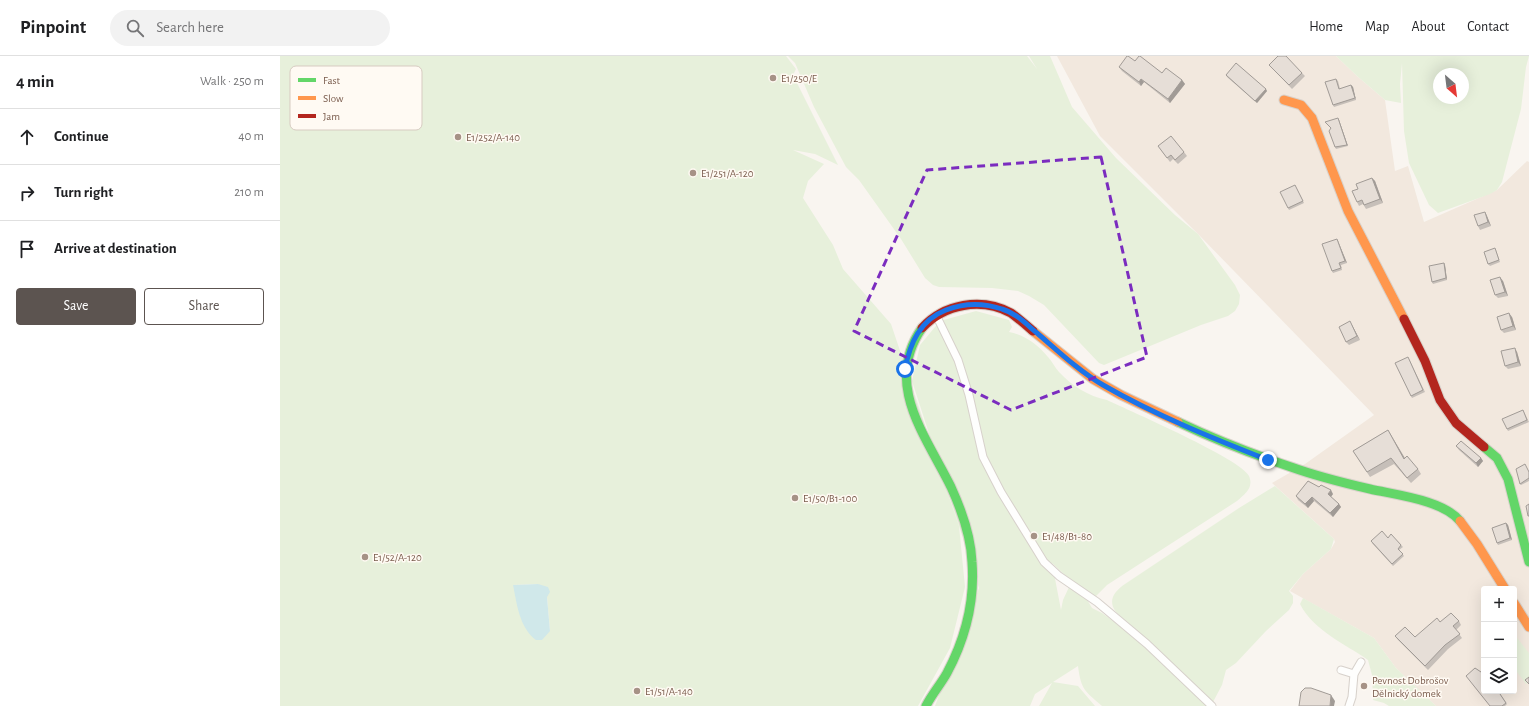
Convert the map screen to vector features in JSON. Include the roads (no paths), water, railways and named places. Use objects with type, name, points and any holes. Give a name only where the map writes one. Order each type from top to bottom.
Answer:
[{"type":"street","points":[[1284,100],[1301,105],[1312,118],[1348,211],[1422,355],[1440,400],[1456,423],[1497,458],[1510,486],[1529,562]]},
{"type":"street","points":[[926,706],[947,672],[964,633],[972,588],[971,547],[966,524],[957,502],[914,414],[907,396],[904,381],[905,369],[912,342],[924,325],[936,315],[953,307],[977,304],[1003,309],[1023,321],[1094,379],[1121,395],[1189,427],[1286,466],[1437,506],[1454,514],[1466,528],[1503,586]]},
{"type":"street","points":[[1517,609],[1529,627]]},
{"type":"lane","points":[[936,315],[958,360],[969,395],[983,458],[1001,492],[1044,562],[1060,576],[1097,602],[1147,644],[1212,706]]},
{"type":"lane","points":[[1349,706],[1352,697],[1354,674],[1361,662]]},
{"type":"lane","points":[[1341,670],[1354,674]]},
{"type":"water","points":[[538,584],[548,587],[550,592],[547,597],[550,631],[542,640],[536,640],[530,635],[522,622],[513,585]]},
{"type":"place","name":"E1/250/E","points":[[773,78]]},
{"type":"place","name":"E1/252/A-140","points":[[458,137]]},
{"type":"place","name":"E1/251/A-120","points":[[693,173]]},
{"type":"place","name":"E1/50/B1-100","points":[[795,498]]},
{"type":"place","name":"E1/48/B1-80","points":[[1034,536]]},
{"type":"place","name":"E1/52/A-120","points":[[365,557]]},
{"type":"place","name":"Pevnost Dobrošov Dělnický domek","points":[[1364,686]]},
{"type":"place","name":"E1/51/A-140","points":[[637,691]]}]
